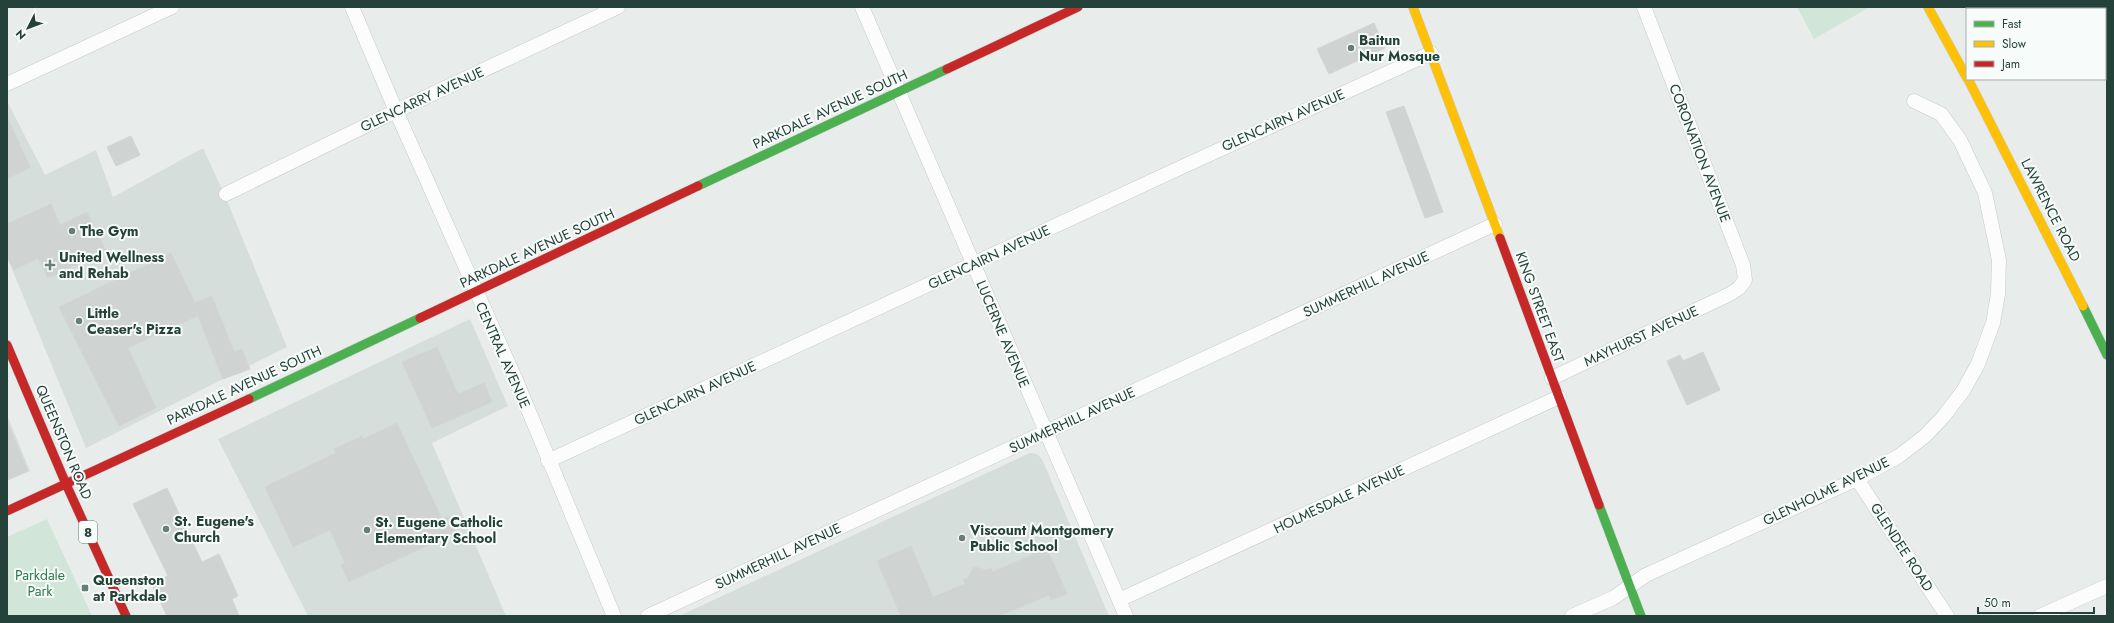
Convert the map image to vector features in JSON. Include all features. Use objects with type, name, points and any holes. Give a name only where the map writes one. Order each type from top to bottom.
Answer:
[{"type":"main road","name":"PARKDALE AVENUE SOUTH","points":[[7,511],[476,293],[1078,7]]},
{"type":"main road","name":"KING STREET EAST","points":[[1413,7],[1640,616]]},
{"type":"main road","name":"LAWRENCE ROAD","points":[[1928,7],[1966,73]]},
{"type":"main road","name":"LAWRENCE ROAD","points":[[1970,80],[2064,266],[2107,355]]},
{"type":"main road","name":"QUEENSTON ROAD","points":[[7,345],[66,484],[126,616]]},
{"type":"street","points":[[7,84],[172,7]]},
{"type":"street","name":"CENTRAL AVENUE","points":[[352,7],[396,111],[515,378],[548,461],[614,616]]},
{"type":"street","name":"GLENCARRY AVENUE","points":[[226,194],[396,111],[618,7]]},
{"type":"street","name":"LUCERNE AVENUE","points":[[862,7],[1126,616]]},
{"type":"street","name":"CORONATION AVENUE","points":[[1644,7],[1742,265],[1745,280],[1739,288],[1730,294]]},
{"type":"street","name":"GLENCAIRN AVENUE","points":[[548,461],[1431,53]]},
{"type":"street","name":"GLENHOLME AVENUE","points":[[1572,616],[1613,598],[1646,575],[1857,479],[1899,456],[1925,436],[1943,417],[1963,391],[1978,364],[1993,323],[1998,294],[1999,260],[1985,193],[1960,140],[1941,114],[1914,101]]},
{"type":"street","name":"SUMMERHILL AVENUE","points":[[648,616],[1495,224]]},
{"type":"street","name":"MAYHURST AVENUE","points":[[1552,378],[1730,294]]},
{"type":"street","name":"HOLMESDALE AVENUE","points":[[1119,600],[1559,397]]},
{"type":"street","name":"GLENDEE ROAD","points":[[1857,479],[1947,616]]},
{"type":"street","points":[[2040,616],[2107,586]]},
{"type":"shaded area","points":[[7,101],[45,175],[96,150],[113,197],[203,148],[226,198],[287,347],[86,448],[7,257]]},
{"type":"shaded area","name":"St. Eugene Catholic Elementary School","points":[[470,319],[508,406],[432,443],[506,616],[308,616],[218,439]]},
{"type":"shaded area","points":[[7,415],[30,471],[7,481]]},
{"type":"shaded area","name":"Viscount Montgomery Public School","points":[[1030,453],[1037,454],[1042,459],[1109,616],[679,616]]},
{"type":"green space","points":[[1797,7],[1870,7],[1814,39]]},
{"type":"green space","name":"Parkdale Park","points":[[47,519],[92,616],[7,616],[7,537]]},
{"type":"building","name":"Baitun Nur Mosque","points":[[1374,23],[1385,48],[1329,74],[1317,49]]},
{"type":"building","points":[[1404,106],[1443,212],[1425,218],[1386,112]]},
{"type":"building","points":[[7,117],[30,167],[7,179]]},
{"type":"building","points":[[131,136],[140,155],[116,166],[107,147]]},
{"type":"building","name":"The Gym","points":[[51,204],[60,225],[87,212],[106,251],[48,278],[38,258],[14,270],[7,256],[7,224]]},
{"type":"building","points":[[171,253],[195,303],[212,296],[234,352],[242,349],[250,369],[223,379],[198,316],[176,325],[128,348],[156,408],[119,426],[59,307]]},
{"type":"building","points":[[437,347],[458,394],[484,383],[492,402],[432,428],[402,362]]},
{"type":"building","points":[[1703,352],[1720,390],[1687,405],[1667,361],[1680,355],[1683,361]]},
{"type":"building","points":[[7,422],[28,471],[7,480]]},
{"type":"building","points":[[397,423],[442,519],[449,516],[456,532],[349,582],[341,565],[345,563],[330,530],[293,547],[265,487],[336,453],[334,449],[362,436],[363,439]]},
{"type":"building","name":"St. Eugene's Church","points":[[167,488],[202,562],[219,554],[238,596],[232,599],[239,616],[167,616],[151,583],[168,576],[133,504]]},
{"type":"building","points":[[1044,542],[1067,594],[1051,600],[1049,595],[1000,616],[901,616],[877,561],[911,546],[933,597],[965,584],[963,580],[968,578],[974,567],[987,570],[991,568],[992,572],[1032,555],[1029,548]]},
{"type":"traffic: fast","points":[[698,186],[947,69]]},
{"type":"traffic: fast","points":[[2083,306],[2107,355]]},
{"type":"traffic: fast","points":[[249,399],[420,318]]},
{"type":"traffic: fast","points":[[1599,505],[1641,616]]},
{"type":"traffic: slow","points":[[1413,7],[1500,238]]},
{"type":"traffic: slow","points":[[1928,7],[1966,76]]},
{"type":"traffic: slow","points":[[1969,80],[2083,306]]},
{"type":"traffic: jam","points":[[947,69],[1078,7]]},
{"type":"traffic: jam","points":[[420,318],[698,186]]},
{"type":"traffic: jam","points":[[1500,238],[1599,505]]},
{"type":"traffic: jam","points":[[7,345],[66,484],[126,616]]},
{"type":"traffic: jam","points":[[7,511],[249,399]]},
{"type":"place","name":"Baitun Nur Mosque","points":[[1351,48]]},
{"type":"place","name":"The Gym","points":[[72,231]]},
{"type":"place","name":"United Wellness and Rehab","points":[[50,265]]},
{"type":"place","name":"Little Ceaser's Pizza","points":[[79,321]]},
{"type":"place","name":"St. Eugene's Church","points":[[166,529]]},
{"type":"place","name":"St. Eugene Catholic Elementary School","points":[[367,530]]},
{"type":"place","name":"Viscount Montgomery Public School","points":[[962,538]]},
{"type":"place","name":"Queenston at Parkdale","points":[[85,588]]}]
